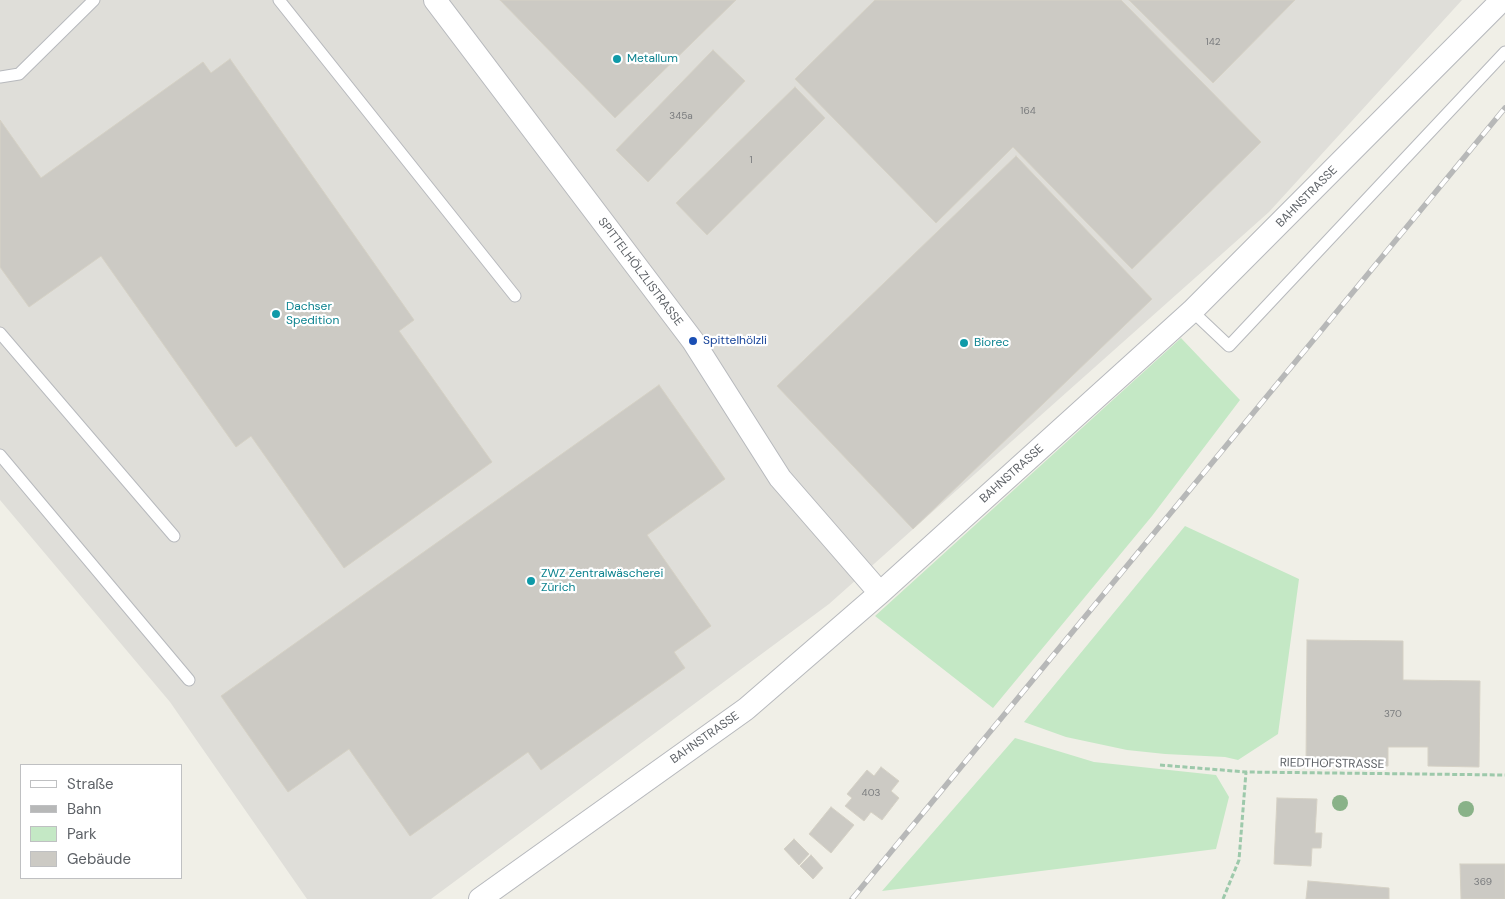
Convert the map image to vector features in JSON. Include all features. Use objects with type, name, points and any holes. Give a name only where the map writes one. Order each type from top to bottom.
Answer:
[{"type":"street","name":"SPITTELHÖLZLISTRASSE","points":[[435,0],[693,341],[780,478],[880,593]]},
{"type":"street","name":"BAHNSTRASSE","points":[[480,899],[746,709],[880,593],[1192,311],[1500,9]]},
{"type":"lane","points":[[0,77],[18,74],[94,0]]},
{"type":"lane","points":[[279,0],[515,296]]},
{"type":"lane","points":[[1192,311],[1229,346],[1505,52]]},
{"type":"lane","points":[[0,333],[174,536]]},
{"type":"lane","points":[[0,455],[190,680]]},
{"type":"path","name":"RIEDTHOFSTRASSE","points":[[1160,765],[1246,772],[1505,775]]},
{"type":"path","points":[[1223,899],[1239,860],[1246,772]]},
{"type":"shaded area","points":[[0,0],[1462,0],[1269,212],[829,604],[431,899],[307,899],[170,702],[0,500]]},
{"type":"green space","points":[[1181,338],[1240,400],[1152,516],[993,708],[875,616]]},
{"type":"green space","points":[[1185,526],[1299,579],[1278,734],[1238,760],[1225,757],[1127,750],[1066,737],[1024,722]]},
{"type":"green space","points":[[1015,738],[1094,762],[1216,775],[1229,797],[1216,849],[882,891]]},
{"type":"building","name":"Metallum","points":[[500,0],[736,0],[615,118]]},
{"type":"building","points":[[875,0],[1121,0],[1261,142],[1132,269],[1013,147],[936,223],[795,79]]},
{"type":"building","points":[[1129,0],[1295,0],[1213,83]]},
{"type":"building","points":[[713,50],[745,81],[648,182],[616,150]]},
{"type":"building","name":"Dachser Spedition","points":[[230,59],[414,320],[399,331],[492,462],[344,568],[251,436],[236,447],[101,256],[29,307],[0,267],[0,120],[41,178],[203,62],[211,73]]},
{"type":"building","points":[[795,87],[825,118],[707,235],[676,203]]},
{"type":"building","name":"Biorec","points":[[1016,156],[1152,299],[913,529],[777,386]]},
{"type":"building","name":"ZWZ Zentralwäscherei Zürich","points":[[659,385],[725,479],[647,535],[711,626],[674,652],[685,668],[541,770],[528,752],[410,836],[349,749],[288,792],[221,696]]},
{"type":"building","points":[[1307,640],[1403,641],[1403,680],[1480,681],[1479,767],[1428,766],[1428,747],[1388,747],[1388,766],[1306,765]]},
{"type":"building","points":[[881,767],[899,781],[891,791],[899,798],[882,820],[871,812],[864,821],[845,806],[852,798],[847,794],[867,770],[874,776]]},
{"type":"building","points":[[1277,798],[1317,799],[1315,833],[1322,833],[1321,848],[1312,848],[1311,866],[1274,864]]},
{"type":"building","points":[[831,807],[854,825],[831,853],[809,834]]},
{"type":"building","points":[[794,839],[809,854],[799,865],[784,849]]},
{"type":"building","points":[[811,855],[823,868],[813,879],[800,866]]},
{"type":"building","points":[[1460,864],[1505,864],[1505,899],[1461,899]]},
{"type":"building","points":[[1308,881],[1389,888],[1389,899],[1306,899]]},
{"type":"railway","points":[[852,899],[1505,108]]},
{"type":"place","name":"Metallum","points":[[617,59]]},
{"type":"place","name":"Dachser Spedition","points":[[276,314]]},
{"type":"place","name":"Spittelhölzli","points":[[693,341]]},
{"type":"place","name":"Biorec","points":[[964,343]]},
{"type":"place","name":"ZWZ Zentralwäscherei Zürich","points":[[531,581]]}]
